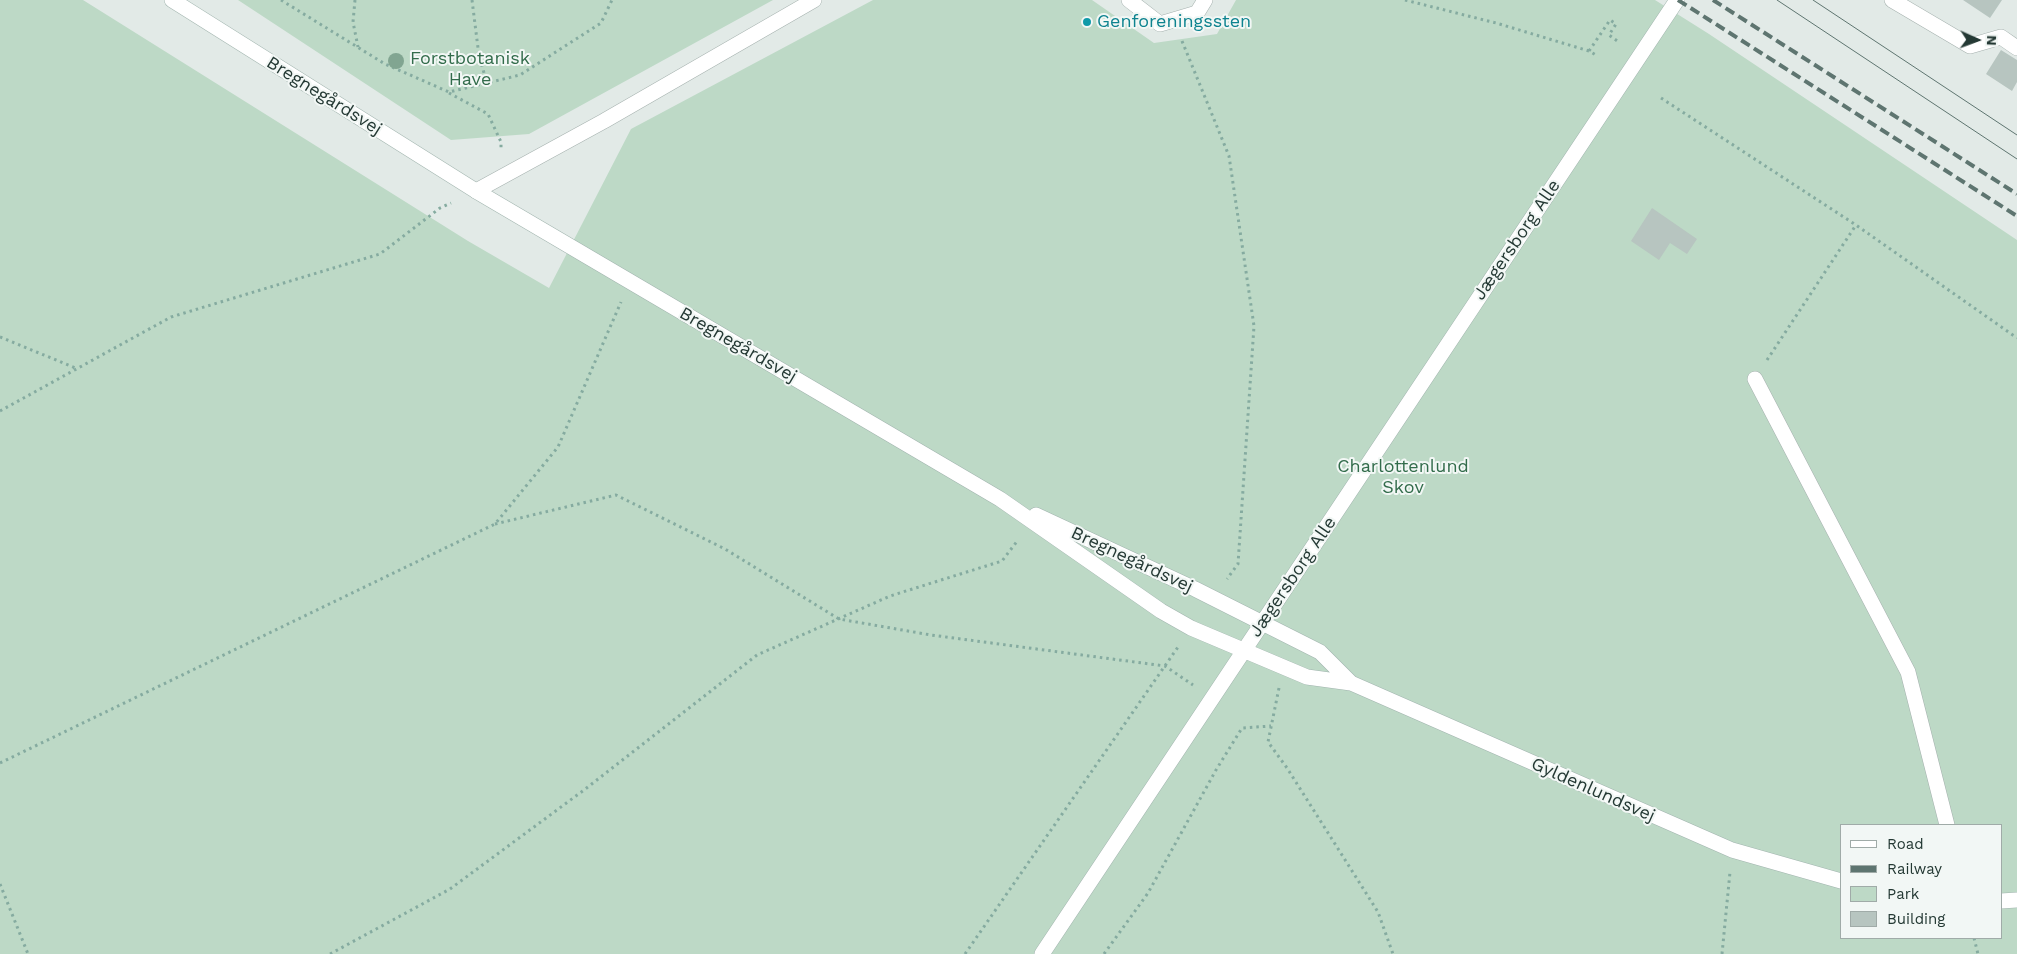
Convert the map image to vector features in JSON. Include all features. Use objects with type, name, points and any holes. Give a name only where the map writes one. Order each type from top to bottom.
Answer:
[{"type":"street","name":"Bregnegårdsvej","points":[[172,0],[476,191],[1000,499],[1161,611],[1191,628],[1244,650]]},
{"type":"street","points":[[476,191],[604,121],[814,0]]},
{"type":"street","points":[[1129,0],[1160,24],[1196,13],[1205,0]]},
{"type":"street","name":"Jægersborg Alle","points":[[1042,954],[1677,0]]},
{"type":"street","points":[[1892,0],[1970,46],[2001,37],[2017,48]]},
{"type":"street","points":[[1755,379],[1908,672],[1947,824]]},
{"type":"street","name":"Bregnegårdsvej","points":[[1000,499],[1213,598],[1262,623]]},
{"type":"street","name":"Gyldenlundsvej","points":[[1262,623],[1320,652],[1351,683]]},
{"type":"street","name":"Gyldenlundsvej","points":[[1244,650],[1307,677],[1351,683],[1732,850],[1840,880]]},
{"type":"street","points":[[2002,901],[2017,900]]},
{"type":"path","points":[[281,0],[385,64],[448,92],[488,114],[501,142],[502,177]]},
{"type":"path","points":[[355,0],[353,22],[358,47]]},
{"type":"path","points":[[472,0],[479,56],[487,83]]},
{"type":"path","points":[[448,92],[520,75],[601,23],[612,0]]},
{"type":"path","points":[[1406,0],[1496,23],[1589,51],[1596,56]]},
{"type":"path","points":[[1178,18],[1178,30],[1229,156],[1254,326],[1238,564],[1213,598]]},
{"type":"path","points":[[1589,51],[1610,20],[1616,24],[1609,35]]},
{"type":"path","points":[[1661,98],[1856,225],[2017,338]]},
{"type":"path","points":[[0,411],[171,317],[380,254],[440,208],[476,191]]},
{"type":"path","points":[[1755,379],[1856,225]]},
{"type":"path","points":[[495,524],[558,447],[630,281]]},
{"type":"path","points":[[0,337],[78,369]]},
{"type":"path","points":[[0,763],[495,524],[616,495],[725,549],[838,619],[931,635],[1165,666],[1213,698]]},
{"type":"path","points":[[330,954],[450,889],[584,790],[757,655],[890,596],[1002,561],[1032,521]]},
{"type":"path","points":[[966,954],[1191,628]]},
{"type":"path","points":[[1291,670],[1277,691],[1268,742],[1287,768],[1378,912],[1392,954]]},
{"type":"path","points":[[1104,954],[1148,893],[1216,770],[1242,728],[1271,726]]},
{"type":"path","points":[[1722,954],[1732,850]]},
{"type":"path","points":[[0,884],[28,954]]},
{"type":"path","points":[[1974,939],[1978,954]]},
{"type":"green space","name":"Charlottenlund Skov","points":[[0,0],[83,0],[468,241],[549,288],[631,129],[873,0],[1092,0],[1154,43],[1217,34],[1236,0],[1655,0],[1709,34],[2017,240],[2017,954],[0,954]]},
{"type":"green space","name":"Forstbotanisk Have","points":[[238,0],[773,0],[529,134],[451,140]]},
{"type":"building","points":[[1963,0],[2002,0],[1990,18]]},
{"type":"building","points":[[2001,50],[2017,60],[2017,82],[2012,91],[1986,74]]},
{"type":"building","points":[[1652,208],[1697,239],[1687,254],[1670,243],[1659,260],[1631,241]]},
{"type":"tram line","points":[[1777,0],[2017,159]]},
{"type":"tram line","points":[[1813,0],[2017,135]]},
{"type":"railway","points":[[1678,0],[2017,216]]},
{"type":"railway","points":[[1713,0],[2017,194]]},
{"type":"place","name":"Genforeningssten","points":[[1087,22]]}]
